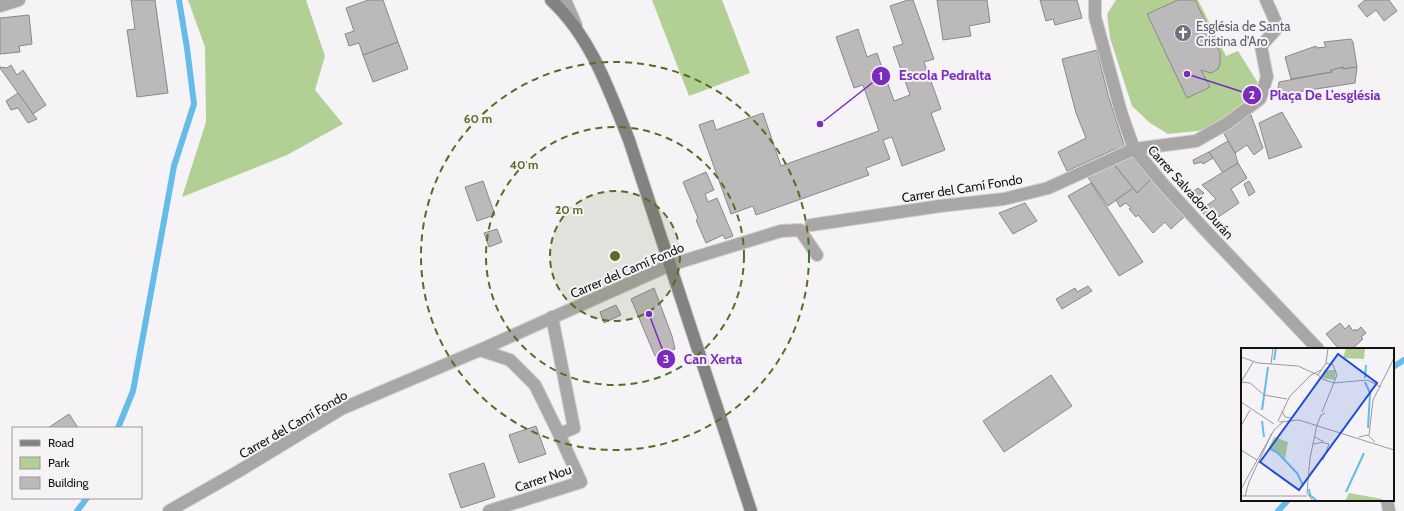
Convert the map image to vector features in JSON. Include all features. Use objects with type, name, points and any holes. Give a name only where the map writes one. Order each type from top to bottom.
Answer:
[{"type":"street","points":[[0,6],[19,0]]},
{"type":"street","points":[[550,0],[580,33]]},
{"type":"street","points":[[565,0],[580,33],[605,80],[629,140],[751,511]]},
{"type":"street","name":"Carrer Salvador Durán","points":[[1095,0],[1095,17],[1121,112],[1134,148],[1201,225],[1317,348]]},
{"type":"street","name":"Carrer del Camí Fondo","points":[[811,225],[940,206],[1004,199],[1048,188],[1134,148],[1196,141],[1226,124],[1260,99],[1267,77],[1261,46],[1278,27],[1266,0]]},
{"type":"street","name":"Carrer del Camí Fondo","points":[[169,511],[239,471],[341,409],[480,350],[670,265],[781,231],[800,230],[817,255]]},
{"type":"street","points":[[480,350],[510,360],[535,385],[559,434],[574,428],[552,318]]},
{"type":"street","name":"Carrer Nou","points":[[489,511],[581,482],[559,434]]},
{"type":"street","points":[[1387,501],[1389,511]]},
{"type":"green space","points":[[188,0],[306,0],[325,56],[315,90],[343,124],[287,155],[182,197],[206,122],[205,47]]},
{"type":"green space","points":[[652,0],[722,0],[750,73],[689,96]]},
{"type":"green space","points":[[1116,0],[1198,0],[1226,56],[1238,51],[1258,83],[1255,93],[1211,128],[1168,134],[1150,123],[1132,106],[1110,38],[1107,14]]},
{"type":"building","points":[[131,0],[155,0],[168,93],[137,97],[127,30],[135,29]]},
{"type":"building","points":[[368,0],[383,0],[398,42],[363,55],[359,43],[349,46],[345,34],[354,31],[346,8]]},
{"type":"building","points":[[908,0],[913,0],[934,59],[924,62],[941,109],[931,113],[945,150],[902,166],[892,137],[883,140],[890,159],[866,168],[869,175],[756,215],[753,206],[731,214],[699,125],[713,120],[716,130],[763,113],[781,166],[879,131],[863,85],[854,88],[836,37],[858,29],[867,57],[877,53],[894,101],[910,95],[893,47],[903,44],[890,6]]},
{"type":"building","points":[[937,0],[987,0],[990,22],[969,26],[971,36],[943,40]]},
{"type":"building","points":[[1040,0],[1077,0],[1082,18],[1055,25],[1053,19],[1046,21]]},
{"type":"building","name":"Església de Santa Cristina d'Aro","points":[[1178,0],[1195,0],[1220,52],[1220,64],[1218,69],[1211,73],[1201,70],[1210,87],[1187,98],[1147,14]]},
{"type":"building","points":[[1365,0],[1389,0],[1397,11],[1384,21],[1376,10],[1367,17],[1358,6]]},
{"type":"building","points":[[29,15],[32,44],[19,46],[20,52],[0,54],[0,18]]},
{"type":"building","points":[[1351,39],[1353,42],[1357,67],[1343,69],[1343,67],[1331,70],[1332,72],[1291,79],[1285,57],[1316,46],[1316,48],[1326,47],[1324,42]]},
{"type":"building","points":[[398,42],[408,69],[373,82],[363,55]]},
{"type":"building","points":[[1097,50],[1108,95],[1125,148],[1113,150],[1067,171],[1058,152],[1086,138],[1076,113],[1062,59]]},
{"type":"building","points":[[11,65],[17,75],[23,70],[46,105],[33,114],[0,68],[7,68]]},
{"type":"building","points":[[1343,67],[1343,69],[1357,67],[1355,83],[1277,95],[1279,82],[1332,72],[1331,70]]},
{"type":"building","points":[[18,93],[37,119],[28,123],[18,108],[11,110],[6,101]]},
{"type":"building","points":[[1282,112],[1302,147],[1269,159],[1259,123]]},
{"type":"building","points":[[1251,115],[1263,148],[1254,155],[1247,145],[1235,153],[1223,132]]},
{"type":"building","points":[[1228,141],[1235,153],[1238,163],[1223,173],[1209,152]]},
{"type":"building","points":[[1209,152],[1213,158],[1203,164],[1202,162],[1194,164],[1193,160]]},
{"type":"building","points":[[1131,156],[1151,179],[1137,193],[1113,163]]},
{"type":"building","points":[[1113,163],[1133,188],[1108,206],[1087,176]]},
{"type":"building","points":[[1238,163],[1247,178],[1231,189],[1239,203],[1211,222],[1200,210],[1216,199],[1202,185]]},
{"type":"building","points":[[706,172],[714,190],[705,194],[708,202],[717,198],[733,236],[725,239],[723,235],[706,243],[696,220],[698,218],[683,182]]},
{"type":"building","points":[[1151,179],[1185,216],[1171,229],[1165,222],[1153,233],[1138,215],[1136,217],[1126,203],[1120,207],[1116,200],[1133,188],[1137,193]]},
{"type":"building","points":[[483,181],[495,215],[477,221],[465,187]]},
{"type":"building","points":[[1249,181],[1255,192],[1249,196],[1244,184]]},
{"type":"building","points":[[1091,183],[1143,262],[1119,276],[1068,196]]},
{"type":"building","points":[[1198,188],[1204,193],[1193,201],[1188,195]]},
{"type":"building","points":[[1025,203],[1037,221],[1013,234],[999,213]]},
{"type":"building","points":[[497,229],[502,242],[489,247],[484,233]]},
{"type":"building","points":[[1088,286],[1092,291],[1062,309],[1056,299],[1075,288],[1077,292]]},
{"type":"building","points":[[654,288],[672,336],[675,349],[655,356],[631,299]]},
{"type":"building","points":[[616,305],[621,315],[604,323],[600,312]]},
{"type":"building","points":[[1340,323],[1345,329],[1349,325],[1353,331],[1355,329],[1356,331],[1361,327],[1366,333],[1361,337],[1363,339],[1353,348],[1338,348],[1326,334]]},
{"type":"building","points":[[1051,375],[1072,406],[1004,452],[983,421]]},
{"type":"building","points":[[69,414],[77,427],[50,427]]},
{"type":"building","points":[[536,426],[546,454],[519,463],[509,435]]},
{"type":"building","points":[[484,463],[495,497],[461,508],[449,474]]},
{"type":"waterway","points":[[118,427],[133,391],[174,166],[194,104],[179,0]]},
{"type":"waterway","points":[[1394,366],[1404,360]]},
{"type":"waterway","points":[[77,511],[86,499]]},
{"type":"waterway","points":[[1278,511],[1287,501]]},
{"type":"place","name":"Església de Santa Cristina d'Aro","points":[[1183,33]]},
{"type":"place","name":"Plaça De L'església","points":[[1187,74]]},
{"type":"place","name":"Escola Pedralta","points":[[820,124]]},
{"type":"place","name":"Can Xerta","points":[[649,314]]}]
